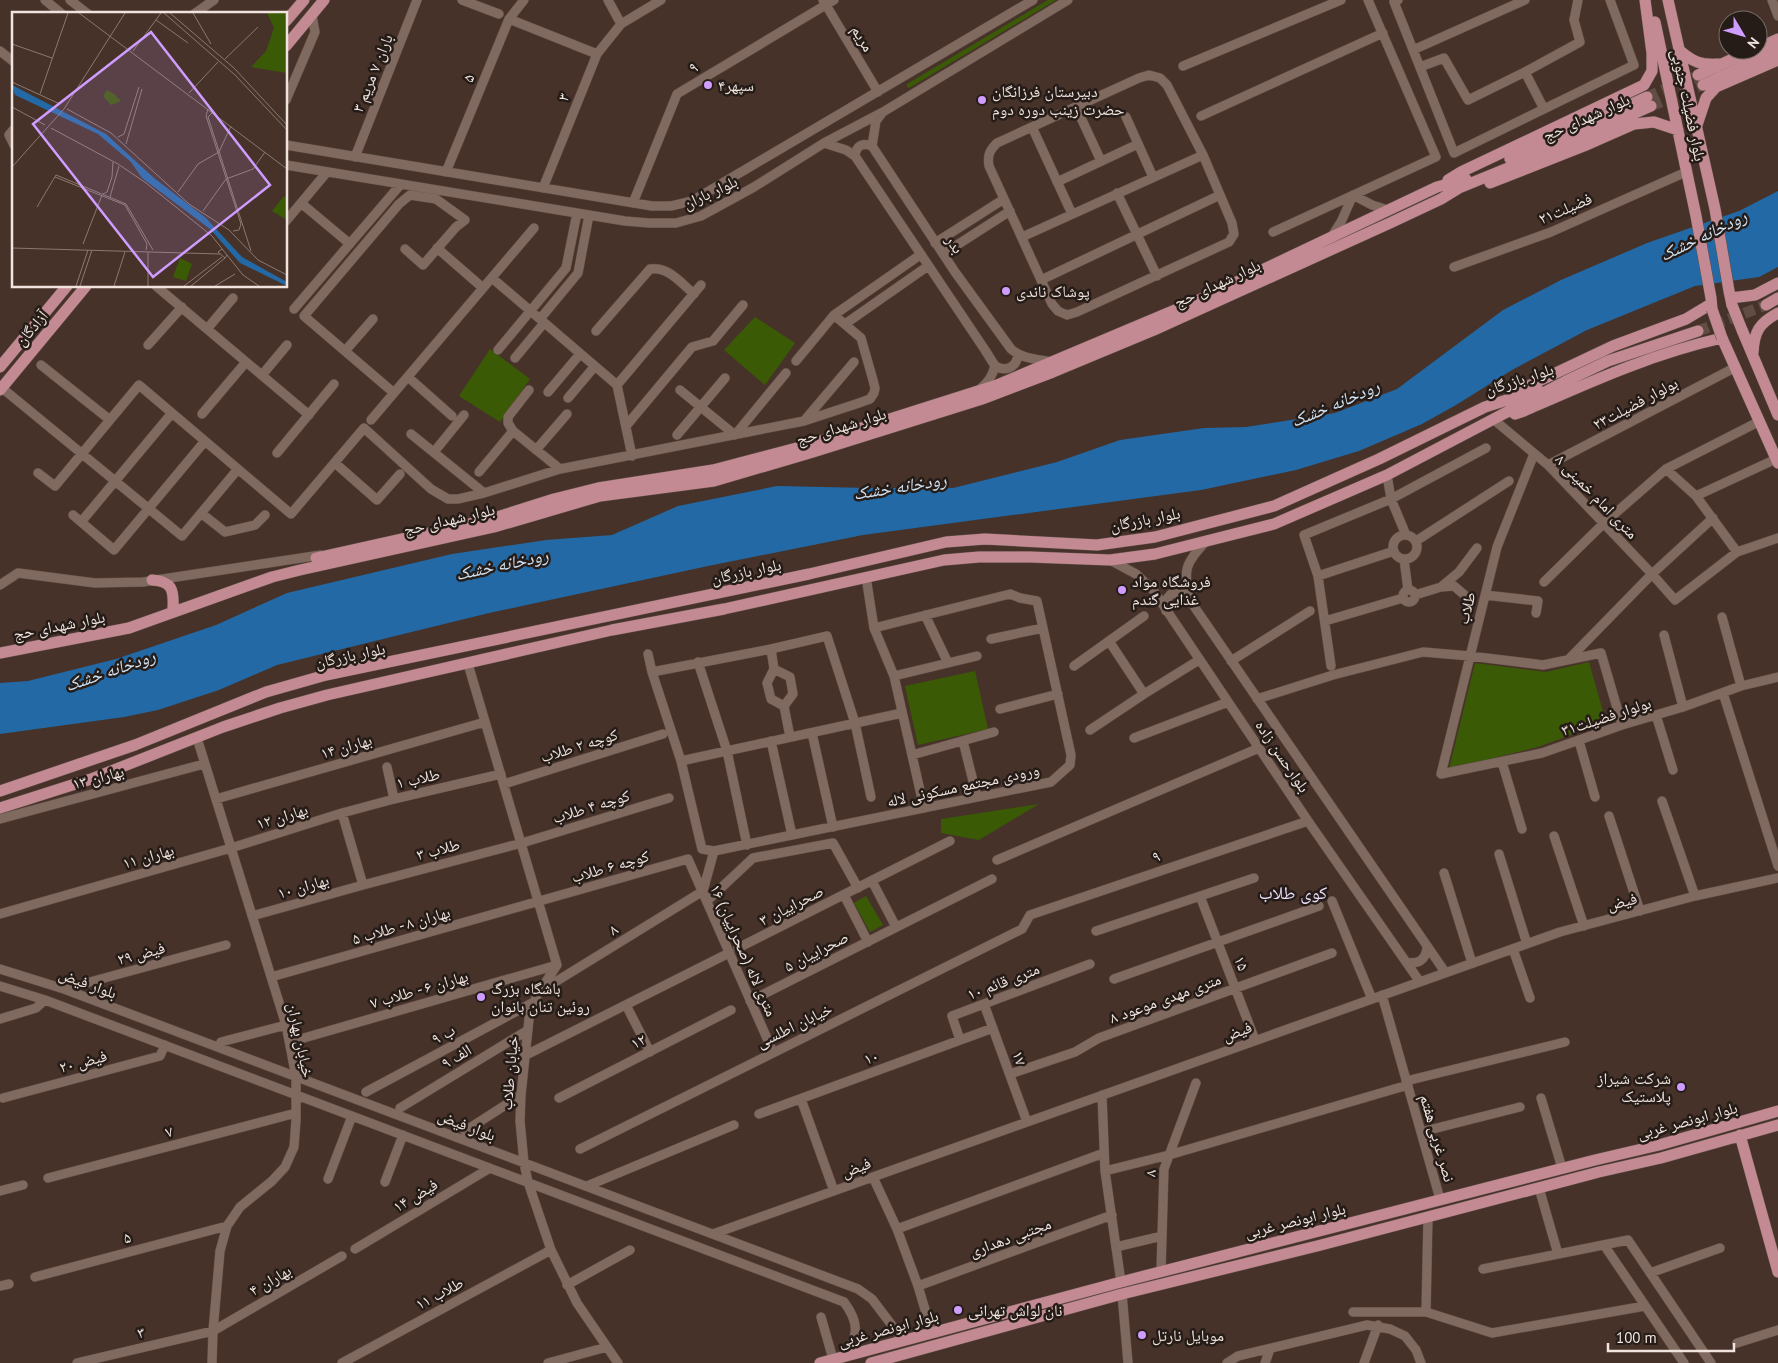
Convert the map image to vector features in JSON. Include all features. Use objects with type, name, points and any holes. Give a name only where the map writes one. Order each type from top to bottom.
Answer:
[{"type":"main road","points":[[288,19],[304,0]]},
{"type":"main road","points":[[288,40],[324,0]]},
{"type":"main road","points":[[1437,186],[1461,172],[1644,85],[1652,71],[1652,53],[1645,0]]},
{"type":"main road","name":"بلوار فضیلت جنوبی","points":[[1650,0],[1696,216],[1711,304],[1722,338],[1777,461]]},
{"type":"main road","name":"بلوار فضیلت جنوبی","points":[[1668,0],[1715,209],[1731,298],[1742,330],[1778,415]]},
{"type":"main road","points":[[1679,50],[1689,58],[1704,65],[1722,63]]},
{"type":"main road","points":[[1729,60],[1700,80],[1778,50]]},
{"type":"main road","points":[[1696,127],[1706,98],[1716,87],[1778,60]]},
{"type":"main road","name":"بلوار شهدای حج","points":[[0,647],[135,620],[173,608],[272,570],[341,552],[491,519],[598,488],[713,470],[808,444],[976,392],[1054,362],[1201,299],[1437,186],[1463,180],[1649,102],[1548,152],[1459,188],[1441,199],[1154,330],[1013,388],[916,420],[714,481],[600,496],[494,527],[272,577],[129,628],[0,653]]},
{"type":"main road","points":[[1441,199],[1467,192],[1584,146],[1634,124],[1654,122],[1678,130]]},
{"type":"main road","points":[[1731,298],[1755,295],[1778,283]]},
{"type":"main road","name":"آزادگان","points":[[0,367],[65,288]]},
{"type":"main road","name":"آزادگان","points":[[1,389],[84,288]]},
{"type":"main road","points":[[1766,305],[1778,298]]},
{"type":"main road","points":[[52,304],[64,313]]},
{"type":"main road","points":[[1485,406],[1613,346],[1686,319],[1711,304]]},
{"type":"main road","points":[[1753,357],[1754,339],[1757,331],[1766,319],[1778,313]]},
{"type":"main road","points":[[1566,381],[1608,361],[1698,331]]},
{"type":"main road","points":[[1493,419],[1524,411],[1612,372],[1685,347],[1722,338]]},
{"type":"main road","name":"بلوار بازرگان","points":[[0,791],[134,745],[266,692],[326,675],[725,592],[946,542],[985,539],[1097,544],[1155,537],[1274,506],[1379,459],[1485,406],[1566,381]]},
{"type":"main road","name":"بلوار بازرگان","points":[[0,808],[91,779],[280,708],[327,695],[612,630],[724,609],[944,560],[1030,557],[1110,560],[1156,554],[1274,524],[1386,475],[1566,381]]},
{"type":"main road","points":[[152,580],[162,581],[170,586],[174,595],[173,608]]},
{"type":"main road","points":[[724,609],[725,592]]},
{"type":"main road","name":"بلوار ابونصر غربی","points":[[820,1363],[1161,1271],[1659,1145],[1778,1111]]},
{"type":"main road","name":"بلوار ابونصر غربی","points":[[871,1363],[1122,1294],[1661,1158],[1778,1125]]},
{"type":"main road","points":[[1740,1135],[1778,1272]]},
{"type":"main road","points":[[1318,1231],[1321,1245]]},
{"type":"street","points":[[45,0],[60,12]]},
{"type":"street","points":[[197,12],[214,0]]},
{"type":"street","name":"باران ۷ مریم ۳","points":[[355,157],[417,0]]},
{"type":"street","points":[[462,0],[499,14]]},
{"type":"street","name":"۵","points":[[446,172],[509,19],[524,0]]},
{"type":"street","points":[[608,0],[621,24],[661,0]]},
{"type":"street","name":"بلوار باران","points":[[288,145],[633,203],[652,206],[672,206],[692,201],[1033,0]]},
{"type":"street","name":"بلوار باران","points":[[288,165],[589,215],[649,223],[676,223],[701,216],[754,187],[824,143],[883,112],[1068,0]]},
{"type":"street","points":[[1183,66],[1339,0]]},
{"type":"street","points":[[1273,232],[1436,157],[1368,0]]},
{"type":"street","points":[[1398,0],[1394,2],[1454,152],[1634,65],[1610,0]]},
{"type":"street","points":[[1413,50],[1525,0]]},
{"type":"street","points":[[1420,68],[1444,58],[1468,100],[1580,42],[1574,20],[1578,0]]},
{"type":"street","points":[[1772,0],[1778,16]]},
{"type":"street","points":[[75,1],[86,12]]},
{"type":"street","name":"مریم","points":[[827,2],[878,92]]},
{"type":"street","name":"۹","points":[[633,203],[677,94],[827,2]]},
{"type":"street","points":[[288,95],[315,32],[312,14]]},
{"type":"street","points":[[509,19],[597,54]]},
{"type":"street","name":"۳","points":[[542,188],[597,54],[621,24]]},
{"type":"street","points":[[987,27],[995,43]]},
{"type":"street","points":[[1201,116],[1383,33]]},
{"type":"street","points":[[0,52],[12,61]]},
{"type":"street","points":[[1525,72],[1544,109]]},
{"type":"street","points":[[1150,75],[1160,78],[1167,85],[1203,155],[1232,223],[1234,234],[1229,242],[1077,312],[1066,315],[1058,311],[1052,304],[1040,280],[989,166],[987,157],[990,150],[998,143],[1076,107],[1139,78],[1150,75]]},
{"type":"street","points":[[1076,107],[1101,161]]},
{"type":"street","points":[[855,156],[855,150],[860,145],[866,143],[872,146],[876,122],[883,112]]},
{"type":"street","points":[[1126,117],[1153,177]]},
{"type":"street","points":[[1032,127],[1072,214]]},
{"type":"street","points":[[824,143],[846,150],[855,156],[995,366],[1007,370],[1017,362],[1018,355],[1054,362]]},
{"type":"street","points":[[1057,182],[1138,144]]},
{"type":"street","name":"بدر","points":[[872,146],[935,243],[1011,349],[1018,355]]},
{"type":"street","points":[[1022,237],[1203,155]]},
{"type":"street","points":[[288,219],[327,172]]},
{"type":"street","name":"فضیلت۲۱","points":[[1454,267],[1551,232],[1686,172]]},
{"type":"street","points":[[294,309],[401,184]]},
{"type":"street","points":[[1117,193],[1157,276]]},
{"type":"street","points":[[1040,280],[1138,235],[1220,194]]},
{"type":"street","points":[[394,393],[304,316],[399,204],[410,196],[436,199],[465,220],[456,227],[423,265],[405,250]]},
{"type":"street","points":[[1353,196],[1388,210]]},
{"type":"street","points":[[1332,236],[1353,196]]},
{"type":"street","points":[[935,243],[1004,199]]},
{"type":"street","points":[[1346,212],[1367,202]]},
{"type":"street","points":[[301,203],[350,244]]},
{"type":"street","points":[[943,254],[1010,211]]},
{"type":"street","points":[[498,350],[566,268],[577,213]]},
{"type":"street","points":[[515,358],[578,273],[589,215]]},
{"type":"street","points":[[964,225],[970,236]]},
{"type":"street","points":[[371,420],[534,228]]},
{"type":"street","points":[[438,248],[483,288]]},
{"type":"street","points":[[796,361],[834,315],[920,255]]},
{"type":"street","points":[[906,265],[913,277]]},
{"type":"street","points":[[845,324],[928,266]]},
{"type":"street","points":[[596,331],[650,269],[659,268],[667,271],[694,294]]},
{"type":"street","points":[[492,278],[617,385],[632,456]]},
{"type":"street","points":[[617,385],[701,285]]},
{"type":"street","points":[[158,288],[309,415]]},
{"type":"street","points":[[207,328],[233,298]]},
{"type":"street","points":[[626,426],[692,347],[713,341],[743,305]]},
{"type":"street","points":[[148,345],[182,307]]},
{"type":"street","points":[[38,473],[55,486],[139,385],[291,514],[364,428],[441,496],[448,499],[458,499],[484,493],[560,469],[804,421],[870,399],[875,388],[861,338],[834,315]]},
{"type":"street","points":[[345,351],[373,318]]},
{"type":"street","points":[[262,375],[287,345]]},
{"type":"street","points":[[548,392],[580,354]]},
{"type":"street","points":[[202,414],[246,362]]},
{"type":"street","points":[[804,421],[854,362]]},
{"type":"street","points":[[41,365],[110,420]]},
{"type":"street","points":[[568,398],[595,366]]},
{"type":"street","points":[[976,392],[988,382],[995,366]]},
{"type":"street","name":"بولوار فضیلت۲۳","points":[[1548,465],[1736,367]]},
{"type":"street","points":[[735,435],[786,373]]},
{"type":"street","points":[[408,377],[452,416]]},
{"type":"street","points":[[677,436],[725,378]]},
{"type":"street","points":[[277,453],[334,384]]},
{"type":"street","points":[[1,389],[182,536],[238,469]]},
{"type":"street","points":[[529,390],[508,417],[508,423],[513,431],[560,469]]},
{"type":"street","points":[[680,390],[735,435]]},
{"type":"street","points":[[81,522],[172,413]]},
{"type":"street","points":[[536,450],[567,414]]},
{"type":"street","points":[[434,452],[464,415]]},
{"type":"street","name":"۸ متری امام خمینی","points":[[1493,419],[1548,465],[1675,600],[1737,552]]},
{"type":"street","points":[[1544,582],[1603,524],[1666,469],[1760,421]]},
{"type":"street","points":[[479,472],[513,431]]},
{"type":"street","points":[[411,434],[484,493]]},
{"type":"street","points":[[73,515],[114,550],[205,441]]},
{"type":"street","points":[[1331,666],[1318,576],[1304,535],[1391,499],[1486,448]]},
{"type":"street","name":"طلاب","points":[[1442,774],[1497,547],[1534,454]]},
{"type":"street","points":[[1696,496],[1777,461]]},
{"type":"street","points":[[335,463],[377,500],[400,474]]},
{"type":"street","points":[[1666,469],[1696,496],[1737,552],[1778,538]]},
{"type":"street","points":[[1386,475],[1391,499],[1406,535],[1416,541]]},
{"type":"street","points":[[1416,541],[1509,481]]},
{"type":"street","points":[[202,513],[225,532],[255,525],[265,515]]},
{"type":"street","points":[[1568,660],[1652,574],[1713,518]]},
{"type":"street","points":[[1406,535],[1395,540],[1394,551],[1397,557],[1411,558],[1416,552],[1416,541]]},
{"type":"street","name":"بلوارحسن زاده","points":[[1207,540],[1189,561],[1185,578],[1189,599],[1445,972]]},
{"type":"street","points":[[1441,587],[1459,572],[1477,548]]},
{"type":"street","points":[[1318,576],[1394,551]]},
{"type":"street","points":[[1,582],[18,574],[95,583],[152,580],[341,552]]},
{"type":"street","points":[[1404,559],[1409,594]]},
{"type":"street","name":"بلوارحسن زاده","points":[[1110,560],[1136,574],[1153,590],[1420,982]]},
{"type":"street","points":[[1454,586],[1459,572]]},
{"type":"street","points":[[866,577],[874,628],[894,676],[924,808]]},
{"type":"street","points":[[1325,620],[1339,618],[1409,594],[1441,587],[1454,586],[1468,598]]},
{"type":"street","points":[[1166,611],[1165,601],[1171,594],[1181,593],[1189,599]]},
{"type":"street","name":"ورودی مجتمع مسکونی لاله","points":[[714,851],[1051,782],[1070,765],[1072,755],[1036,601],[1010,594],[874,628]]},
{"type":"street","points":[[1485,595],[1538,602],[1536,613]]},
{"type":"street","points":[[1231,661],[1310,611]]},
{"type":"street","points":[[925,615],[948,663]]},
{"type":"street","points":[[1074,666],[1144,616]]},
{"type":"street","points":[[1722,617],[1742,686]]},
{"type":"street","points":[[1326,631],[1339,618]]},
{"type":"street","points":[[991,639],[1043,628]]},
{"type":"street","points":[[1664,635],[1684,707]]},
{"type":"street","points":[[652,672],[827,636],[855,723],[871,797]]},
{"type":"street","points":[[1109,641],[1144,694]]},
{"type":"street","points":[[771,649],[774,669],[767,683],[771,699],[784,706]]},
{"type":"street","points":[[1257,699],[1332,676],[1422,652],[1543,665],[1601,652],[1622,726]]},
{"type":"street","points":[[648,654],[681,761],[702,849],[714,851],[702,891]]},
{"type":"street","points":[[894,676],[976,656]]},
{"type":"street","points":[[1090,730],[1199,660]]},
{"type":"street","points":[[698,662],[727,751],[747,844]]},
{"type":"street","points":[[468,664],[557,965]]},
{"type":"street","points":[[774,669],[790,677],[793,694],[784,706],[790,737]]},
{"type":"street","name":"بولوار فضیلت۳۱","points":[[1442,774],[1542,753],[1742,686],[1778,677]]},
{"type":"street","points":[[1723,693],[1778,866]]},
{"type":"street","points":[[1000,709],[1058,694]]},
{"type":"street","points":[[1134,738],[1228,702]]},
{"type":"street","points":[[681,761],[902,713]]},
{"type":"street","points":[[1656,715],[1673,770]]},
{"type":"street","name":"بهاران ۱۴","points":[[216,799],[485,722]]},
{"type":"street","points":[[812,732],[833,827]]},
{"type":"street","points":[[912,755],[994,732]]},
{"type":"street","name":"کوچه ۲ طلاب","points":[[504,784],[664,734]]},
{"type":"street","name":"خیابان بهاران","points":[[197,738],[286,1025],[296,1077],[294,1147],[285,1166],[272,1181],[240,1207],[227,1226],[220,1251],[212,1363]]},
{"type":"street","points":[[771,741],[792,835]]},
{"type":"street","points":[[963,741],[977,798]]},
{"type":"street","points":[[1579,741],[1595,797]]},
{"type":"street","points":[[997,860],[1259,748]]},
{"type":"street","points":[[1502,762],[1522,829]]},
{"type":"street","name":"بهاران ۱۳","points":[[0,819],[204,764]]},
{"type":"street","points":[[387,767],[394,799]]},
{"type":"street","name":"طلاب ۱","points":[[342,813],[501,774]]},
{"type":"street","name":"کوچه ۴ طلاب","points":[[522,843],[669,798]]},
{"type":"street","points":[[1662,801],[1695,896]]},
{"type":"street","points":[[342,813],[363,885]]},
{"type":"street","name":"بهاران ۱۲","points":[[231,848],[342,813]]},
{"type":"street","points":[[1609,816],[1640,912]]},
{"type":"street","name":"۹","points":[[1022,929],[1030,915],[1308,820]]},
{"type":"street","points":[[1554,836],[1584,926]]},
{"type":"street","points":[[707,901],[753,858],[833,843],[858,888],[950,841]]},
{"type":"street","name":"طلاب ۳","points":[[363,885],[522,843]]},
{"type":"street","name":"بهاران ۱۱","points":[[0,914],[231,848]]},
{"type":"street","points":[[1499,854],[1527,944]]},
{"type":"street","name":"کوچه ۶ طلاب","points":[[539,901],[688,859]]},
{"type":"street","name":"۱۶ متری لاله (صحراییان)","points":[[688,859],[702,891],[734,951],[750,1001],[773,1052]]},
{"type":"street","points":[[1444,873],[1472,963]]},
{"type":"street","points":[[1096,931],[1254,878]]},
{"type":"street","name":"فیض","points":[[713,1234],[1513,948],[1584,926],[1695,896],[1778,878]]},
{"type":"street","points":[[844,895],[868,942],[992,879]]},
{"type":"street","points":[[872,881],[896,927]]},
{"type":"street","name":"بهاران ۱۰","points":[[252,916],[363,885]]},
{"type":"street","name":"صحراییان ۳","points":[[734,951],[858,888]]},
{"type":"street","name":"۸","points":[[539,992],[702,891]]},
{"type":"street","name":"۱۵","points":[[1200,896],[1255,1040]]},
{"type":"street","name":"بهاران ۸ - طلاب ۵","points":[[271,977],[539,901]]},
{"type":"street","points":[[1332,901],[1372,999]]},
{"type":"street","points":[[1114,979],[1318,906]]},
{"type":"street","name":"خيابان اطلسى","points":[[580,1149],[1022,929]]},
{"type":"street","name":"۵ صحراییان","points":[[750,1001],[868,942]]},
{"type":"street","name":"فیض ۲۹","points":[[64,989],[226,945]]},
{"type":"street","points":[[1406,962],[1418,962],[1423,959],[1427,947]]},
{"type":"street","points":[[1513,948],[1530,998]]},
{"type":"street","points":[[524,1056],[734,951]]},
{"type":"street","name":"۸ متری مهدی موعود","points":[[1010,1074],[1075,1052],[1099,1038],[1332,953]]},
{"type":"street","name":"۱۰ متری قائم","points":[[960,1040],[952,1016],[1090,964]]},
{"type":"street","name":"خیابان طلاب","points":[[557,965],[539,992],[530,1010],[521,1095],[520,1121],[524,1163],[528,1182],[551,1250],[567,1285],[618,1363]]},
{"type":"street","name":"بهاران ۶ - طلاب ۷","points":[[290,1042],[557,965]]},
{"type":"street","name":"بلوار فیض","points":[[0,969],[64,989],[858,1289],[872,1299],[903,1340]]},
{"type":"street","name":"بلوار فیض","points":[[0,986],[45,1000],[844,1302],[853,1313],[856,1328],[854,1344],[845,1356]]},
{"type":"street","name":"نصر غربی هفتم","points":[[1382,995],[1440,1200]]},
{"type":"street","points":[[0,1019],[36,1008],[45,1000]]},
{"type":"street","name":"۹ ب","points":[[366,1092],[534,1002]]},
{"type":"street","points":[[95,1019],[101,1003]]},
{"type":"street","name":"۱۷","points":[[984,1004],[1027,1122]]},
{"type":"street","points":[[626,1005],[650,1052]]},
{"type":"street","name":"۱۲","points":[[559,1098],[731,1010]]},
{"type":"street","points":[[221,1042],[286,1025]]},
{"type":"street","name":"۱۰","points":[[759,1114],[993,1028]]},
{"type":"street","name":"۹ الف","points":[[400,1108],[528,1030]]},
{"type":"street","points":[[1105,1171],[1169,1156],[1407,1083],[1564,1042]]},
{"type":"street","name":"فیض ۲۰","points":[[3,1098],[160,1056],[165,1046]]},
{"type":"street","name":"۸","points":[[1161,1271],[1164,1169],[1196,1083]]},
{"type":"street","points":[[465,1131],[521,1095]]},
{"type":"street","points":[[1102,1095],[1105,1171],[1121,1282]]},
{"type":"street","points":[[1542,1098],[1562,1168]]},
{"type":"street","points":[[801,1099],[834,1191]]},
{"type":"street","points":[[1421,1132],[1520,1107]]},
{"type":"street","name":"۷","points":[[48,1178],[296,1113]]},
{"type":"street","points":[[328,1179],[352,1116]]},
{"type":"street","points":[[587,1186],[734,1125]]},
{"type":"street","points":[[385,1182],[403,1135]]},
{"type":"street","points":[[897,1229],[1104,1153]]},
{"type":"street","name":"فیض ۱۴","points":[[355,1248],[490,1168]]},
{"type":"street","points":[[873,1177],[897,1229],[918,1286],[932,1333]]},
{"type":"street","points":[[0,1191],[22,1185]]},
{"type":"street","points":[[1539,1188],[1558,1254]]},
{"type":"street","name":"مجتبی دهداری","points":[[918,1286],[1112,1215]]},
{"type":"street","points":[[1426,1312],[1428,1217]]},
{"type":"street","name":"۵","points":[[36,1277],[227,1226]]},
{"type":"street","points":[[1116,1248],[1162,1236]]},
{"type":"street","points":[[1483,1269],[1628,1240],[1711,1363]]},
{"type":"street","points":[[1604,1245],[1684,1363]]},
{"type":"street","points":[[1650,1273],[1720,1248]]},
{"type":"street","name":"طلاب ۱۱","points":[[342,1363],[551,1250]]},
{"type":"street","points":[[567,1285],[630,1250]]},
{"type":"street","name":"۴ بهاران","points":[[213,1330],[342,1256]]},
{"type":"street","points":[[778,1277],[785,1261]]},
{"type":"street","points":[[1122,1294],[1128,1363]]},
{"type":"street","points":[[1353,1312],[1426,1312],[1492,1333],[1645,1306]]},
{"type":"street","points":[[821,1317],[833,1360]]},
{"type":"street","points":[[1227,1363],[1238,1356],[1367,1325],[1378,1325],[1405,1336],[1416,1350],[1421,1363]]},
{"type":"street","points":[[1364,1363],[1378,1325]]},
{"type":"street","name":"۳","points":[[77,1363],[213,1330]]},
{"type":"street","points":[[1737,1343],[1778,1330]]},
{"type":"street","points":[[548,1363],[607,1347]]},
{"type":"street","points":[[1265,1363],[1270,1349]]},
{"type":"green space","points":[[1048,0],[1056,0],[909,88],[907,87],[907,84]]},
{"type":"green space","points":[[755,317],[795,343],[765,385],[724,350]]},
{"type":"green space","points":[[490,349],[530,379],[500,422],[459,396]]},
{"type":"green space","points":[[1589,662],[1606,722],[1538,747],[1449,769],[1475,663],[1546,672]]},
{"type":"green space","points":[[975,671],[988,729],[918,745],[905,686]]},
{"type":"green space","points":[[1039,804],[979,840],[941,833],[941,819]]},
{"type":"green space","points":[[866,896],[883,925],[870,932],[854,903]]},
{"type":"water","name":"رودخانه خشک","points":[[1778,191],[1778,267],[1759,277],[1695,286],[1587,330],[1512,370],[1422,424],[1359,451],[1296,470],[1201,490],[863,535],[708,566],[489,613],[277,665],[219,690],[158,710],[124,717],[0,734],[0,683],[28,681],[116,659],[216,625],[287,593],[452,554],[546,540],[612,535],[678,506],[777,486],[953,488],[1057,462],[1120,440],[1204,428],[1246,427],[1335,413],[1397,389],[1503,310],[1561,280],[1647,243],[1739,211]]},
{"type":"tunnel","points":[[1647,97],[1694,77]]},
{"type":"tunnel","points":[[1651,106],[1703,85]]},
{"type":"tunnel","points":[[1698,331],[1766,305]]},
{"type":"place","name":"سپهر۴","points":[[708,85]]},
{"type":"place","name":"دبیرستان فرزانگان حضرت زینب دوره دوم","points":[[982,100]]},
{"type":"place","name":"پوشاک ناندی","points":[[1006,291]]},
{"type":"place","name":"فروشگاه مواد غذایی گندم","points":[[1122,590]]},
{"type":"place","name":"باشگاه بزرگ روئین تنان بانوان","points":[[481,997]]},
{"type":"place","name":"شرکت شیراز پلاستیک","points":[[1681,1087]]},
{"type":"place","name":"نان لواش تهرانی","points":[[958,1310]]},
{"type":"place","name":"موبایل نارتل","points":[[1142,1335]]},
{"type":"district","name":"کوی طلاب","points":[[1293,892]]}]
